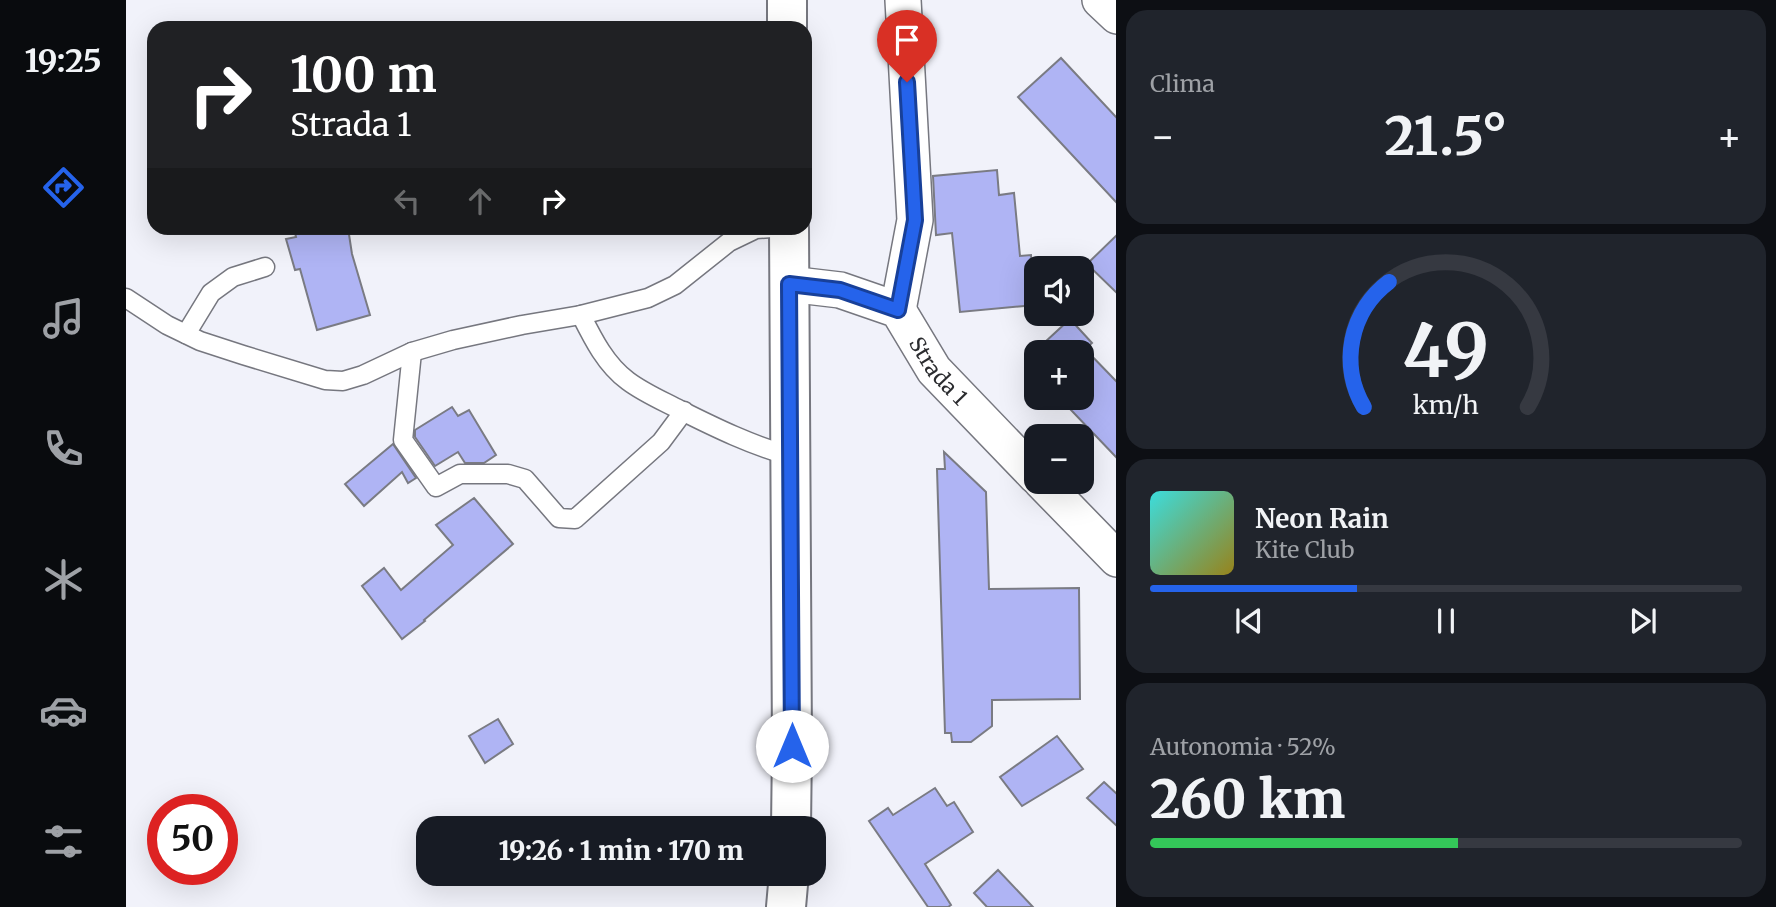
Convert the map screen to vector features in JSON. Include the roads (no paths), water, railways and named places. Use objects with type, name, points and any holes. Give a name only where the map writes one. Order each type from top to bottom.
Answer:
[{"type":"main road","points":[[787,0],[788,21]]},
{"type":"main road","points":[[789,235],[791,816]]},
{"type":"main road","points":[[786,907],[788,886]]},
{"type":"street","points":[[789,284],[840,290],[898,310],[915,220],[902,0]]},
{"type":"street","points":[[1100,0],[1116,16]]},
{"type":"street","name":"Strada 1","points":[[898,310],[934,370],[1024,464]]},
{"type":"street","points":[[1054,494],[1116,559]]},
{"type":"lane","points":[[126,298],[167,325],[200,341],[325,380],[343,381],[363,375],[412,352],[453,340],[581,315],[649,298],[675,285],[729,242],[744,235]]},
{"type":"lane","points":[[186,334],[211,293],[233,277],[265,267]]},
{"type":"lane","points":[[581,315],[608,362],[627,381],[729,434],[790,456]]},
{"type":"lane","points":[[412,352],[403,440],[436,487],[460,474],[508,474],[525,479],[559,518],[575,519],[660,442],[684,411]]}]
